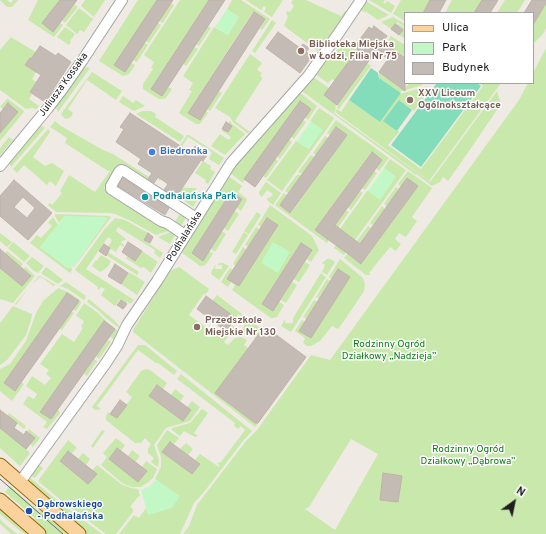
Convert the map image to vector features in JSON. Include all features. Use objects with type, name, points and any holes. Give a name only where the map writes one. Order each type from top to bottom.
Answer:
[{"type":"main road","points":[[0,465],[79,534]]},
{"type":"main road","points":[[0,500],[39,534]]},
{"type":"street","name":"Juliusza Kossaka","points":[[0,166],[64,87],[122,0]]},
{"type":"street","name":"Podhalańska","points":[[20,482],[106,363],[117,346],[127,325],[231,163],[309,75],[361,0]]},
{"type":"street","points":[[185,235],[111,189],[111,186],[121,170],[196,218]]},
{"type":"green space","points":[[0,0],[7,0],[11,3],[13,0],[18,0],[13,6],[7,7]]},
{"type":"green space","points":[[38,0],[60,0],[42,23],[60,23],[63,25],[54,37],[28,20]]},
{"type":"green space","points":[[85,0],[105,0],[94,17],[81,6]]},
{"type":"green space","points":[[138,0],[157,0],[114,64],[125,72],[131,63],[135,65],[129,74],[123,76],[99,61]]},
{"type":"green space","points":[[180,0],[209,0],[151,88],[162,96],[168,87],[172,89],[166,98],[159,99],[143,89],[143,84],[153,69],[151,68],[154,62],[144,55]]},
{"type":"green space","points":[[232,0],[241,0],[270,19],[262,30],[260,28],[265,19],[253,12],[188,112],[199,120],[206,111],[208,113],[200,124],[196,124],[179,113],[192,91],[189,90],[193,83],[183,76],[214,27],[228,35],[239,17],[227,9]]},
{"type":"green space","points":[[246,0],[283,0],[272,17],[264,12],[266,8],[264,6],[261,10]]},
{"type":"green space","points":[[293,0],[306,0],[341,16],[345,11],[348,11],[318,51],[284,26],[288,16],[286,14],[287,11],[290,12],[294,6],[291,3]]},
{"type":"green space","points":[[364,0],[389,15],[378,20],[368,13],[360,10]]},
{"type":"green space","points":[[369,0],[385,0],[383,2],[385,4],[387,1],[395,6],[391,13]]},
{"type":"green space","points":[[401,0],[430,0],[424,12],[404,12],[404,20],[393,14]]},
{"type":"green space","points":[[452,0],[482,0],[475,12],[446,12]]},
{"type":"green space","points":[[505,0],[525,0],[518,12],[498,12]]},
{"type":"green space","points":[[171,3],[174,5],[163,23],[159,21]]},
{"type":"green space","points":[[546,3],[546,28],[543,34],[534,43],[534,23]]},
{"type":"green space","points":[[74,4],[78,7],[65,23],[62,20]]},
{"type":"green space","points":[[79,8],[93,19],[84,32],[80,30],[77,34],[66,25]]},
{"type":"green space","points":[[227,9],[239,17],[228,35],[215,27]]},
{"type":"green space","points":[[393,17],[404,23],[404,26],[397,22],[396,23],[404,27],[404,38],[399,35],[403,30],[395,24],[391,29],[381,22]]},
{"type":"green space","points":[[272,20],[276,23],[255,53],[252,51]]},
{"type":"green space","points":[[158,23],[161,25],[149,43],[146,41]]},
{"type":"green space","points":[[208,26],[211,28],[199,46],[196,44]]},
{"type":"green space","points":[[65,27],[75,34],[69,45],[57,37]]},
{"type":"green space","points":[[391,36],[404,44],[404,56],[386,44]]},
{"type":"green space","points":[[11,37],[52,62],[39,64],[30,58],[25,65],[36,72],[32,79],[39,84],[38,86],[35,84],[30,92],[32,94],[29,99],[39,106],[37,109],[26,109],[0,90],[0,50]]},
{"type":"green space","points":[[145,43],[148,45],[137,62],[133,60]]},
{"type":"green space","points":[[345,45],[358,49],[335,81],[332,79],[328,83],[315,74],[329,55]]},
{"type":"green space","points":[[194,47],[198,49],[186,66],[183,64]]},
{"type":"green space","points":[[546,48],[546,534],[183,534],[189,526],[197,505],[246,441],[257,430],[311,355],[330,360],[519,100],[527,84],[534,84],[534,71]],"holes":[[[351,439],[378,454],[335,530],[305,509],[309,507]]]},
{"type":"green space","points":[[250,54],[262,63],[257,70],[262,73],[260,76],[262,79],[235,121],[250,132],[247,133],[233,122],[230,117],[215,108]]},
{"type":"green space","points":[[367,63],[371,66],[339,109],[337,108],[337,105]]},
{"type":"green space","points":[[87,67],[90,68],[58,112],[56,108],[58,103],[82,69]]},
{"type":"green space","points":[[371,68],[378,73],[379,78],[401,93],[380,122],[349,100]]},
{"type":"green space","points":[[92,72],[122,91],[116,100],[87,80],[68,109],[73,113],[71,117],[67,119],[64,118],[61,114]]},
{"type":"green space","points":[[379,72],[404,90],[408,84],[423,85],[399,92],[379,78]]},
{"type":"green space","points":[[313,77],[329,88],[324,95],[337,104],[334,113],[430,182],[497,91],[501,104],[448,181],[443,177],[440,182],[432,186],[302,91]]},
{"type":"green space","points":[[436,84],[478,84],[481,86],[421,167],[391,145]]},
{"type":"green space","points":[[481,84],[500,84],[429,181],[335,112],[337,109],[341,112],[349,100],[380,122],[400,94],[425,87],[430,90],[414,111],[399,100],[384,120],[399,132],[388,145],[421,169],[483,86]]},
{"type":"green space","points":[[219,91],[222,93],[210,111],[207,109]]},
{"type":"green space","points":[[299,92],[317,106],[308,120],[305,117],[311,109],[300,101],[244,179],[245,180],[243,183],[230,173],[234,164]]},
{"type":"green space","points":[[123,96],[133,103],[136,100],[145,106],[134,111],[119,102]]},
{"type":"green space","points":[[7,99],[24,112],[0,141],[0,133],[18,112],[8,103],[3,109],[0,107]]},
{"type":"green space","points":[[399,100],[412,110],[397,131],[383,121]]},
{"type":"green space","points":[[319,108],[334,118],[282,191],[267,180],[296,141],[309,149],[322,130],[310,121]]},
{"type":"green space","points":[[142,111],[151,111],[156,114],[155,117],[184,136],[180,142],[136,114]]},
{"type":"green space","points":[[303,120],[306,122],[294,139],[291,137]]},
{"type":"green space","points":[[336,120],[389,158],[379,171],[376,168],[382,160],[371,152],[315,230],[326,238],[332,229],[335,232],[327,243],[275,205],[284,193],[287,195],[280,205],[291,213],[347,135],[336,127],[330,135],[327,133]]},
{"type":"green space","points":[[55,121],[103,150],[113,154],[149,177],[146,182],[119,164],[104,188],[171,230],[156,235],[115,214],[56,212],[48,205],[50,203],[52,205],[62,193],[60,191],[69,175],[95,192],[110,171],[65,143],[67,138],[50,127]]},
{"type":"green space","points":[[230,121],[245,134],[225,155],[211,146],[220,134],[229,140],[231,137],[222,131],[223,129],[228,132],[232,126],[228,123]]},
{"type":"green space","points":[[311,121],[323,130],[308,149],[297,141]]},
{"type":"green space","points":[[39,125],[45,128],[11,167],[9,163],[10,159]]},
{"type":"green space","points":[[48,129],[50,132],[33,157],[45,166],[52,163],[64,171],[56,186],[50,181],[47,185],[24,165],[17,173],[13,169]]},
{"type":"green space","points":[[187,135],[224,158],[219,165],[209,159],[212,152],[188,137],[160,181],[158,179]]},
{"type":"green space","points":[[325,136],[328,138],[316,155],[313,153]]},
{"type":"green space","points":[[9,137],[13,140],[0,155],[0,148]]},
{"type":"green space","points":[[289,139],[292,142],[280,159],[277,156]]},
{"type":"green space","points":[[311,155],[314,157],[302,174],[298,172]]},
{"type":"green space","points":[[275,159],[278,161],[266,178],[263,176]]},
{"type":"green space","points":[[390,159],[406,170],[344,255],[334,248],[336,245],[342,249],[351,237],[344,232],[337,233],[367,191],[396,177],[384,168]]},
{"type":"green space","points":[[203,161],[211,166],[210,169],[215,172],[208,184],[205,182],[206,180],[195,173]]},
{"type":"green space","points":[[384,168],[396,177],[380,200],[368,191]]},
{"type":"green space","points":[[374,171],[377,173],[365,190],[362,188]]},
{"type":"green space","points":[[408,171],[432,188],[412,217],[417,221],[406,237],[399,233],[395,239],[401,244],[396,251],[390,247],[369,273],[371,275],[366,275],[344,258],[354,245],[357,247],[351,256],[362,264],[418,186],[407,178],[401,187],[398,184]]},
{"type":"green space","points":[[299,174],[301,176],[288,193],[285,191],[296,176]]},
{"type":"green space","points":[[227,175],[242,186],[238,192],[247,200],[241,211],[237,208],[242,199],[231,192],[192,253],[203,261],[209,251],[213,254],[206,264],[200,266],[181,252]]},
{"type":"green space","points":[[266,182],[281,193],[273,205],[267,200],[268,197],[270,198],[273,194],[267,190],[262,197],[259,194]]},
{"type":"green space","points":[[183,187],[197,188],[194,193],[200,196],[193,207],[177,196]]},
{"type":"green space","points":[[396,187],[399,189],[387,206],[384,204]]},
{"type":"green space","points":[[360,191],[363,193],[351,210],[348,207]]},
{"type":"green space","points":[[270,205],[312,236],[319,250],[311,262],[307,259],[312,250],[301,243],[262,304],[273,311],[279,302],[284,305],[277,317],[273,318],[232,290],[235,285],[231,282],[228,287],[221,282],[230,268],[234,270],[227,279],[239,286],[278,225],[267,218],[261,227],[258,225]]},
{"type":"green space","points":[[382,206],[385,209],[373,225],[370,223]]},
{"type":"green space","points":[[346,210],[349,212],[337,229],[334,227]]},
{"type":"green space","points":[[235,211],[239,214],[228,231],[224,228]]},
{"type":"green space","points":[[181,212],[187,216],[179,229],[173,225]]},
{"type":"green space","points":[[257,212],[261,215],[249,234],[244,231]]},
{"type":"green space","points":[[55,214],[111,217],[74,267],[73,266],[107,219],[65,216],[59,223]]},
{"type":"green space","points":[[65,216],[108,217],[75,265],[68,268],[40,247]]},
{"type":"green space","points":[[53,217],[58,225],[40,247],[68,268],[71,267],[72,270],[70,273],[30,243],[37,235],[41,238],[52,226],[48,223]]},
{"type":"green space","points":[[115,218],[125,220],[148,233],[144,240],[163,253],[160,258],[154,253],[155,250],[118,227],[116,231],[126,239],[121,243],[124,247],[120,245],[116,252],[108,247],[112,240],[108,237],[86,269],[134,300],[131,304],[120,299],[115,306],[101,295],[105,289],[101,287],[99,290],[97,288],[98,287],[75,270],[104,230]]},
{"type":"green space","points":[[368,226],[371,228],[359,245],[356,242]]},
{"type":"green space","points":[[256,227],[259,229],[248,247],[245,245]]},
{"type":"green space","points":[[173,231],[176,233],[170,244],[158,237]]},
{"type":"green space","points":[[222,231],[226,234],[215,252],[211,249]]},
{"type":"green space","points":[[244,232],[248,235],[236,254],[232,252]]},
{"type":"green space","points":[[0,233],[12,242],[7,247],[0,241]]},
{"type":"green space","points":[[13,242],[30,256],[24,262],[8,248]]},
{"type":"green space","points":[[273,242],[290,252],[278,273],[261,263]]},
{"type":"green space","points":[[243,247],[246,249],[236,266],[233,264]]},
{"type":"green space","points":[[7,251],[23,264],[21,267],[5,254]]},
{"type":"green space","points":[[142,251],[158,262],[151,273],[144,267],[141,268],[126,258],[127,256],[135,261]]},
{"type":"green space","points":[[108,252],[139,272],[137,275],[106,255]]},
{"type":"green space","points":[[101,255],[111,261],[105,269],[100,272],[92,266]]},
{"type":"green space","points":[[32,257],[44,266],[38,273],[26,263]]},
{"type":"green space","points":[[327,259],[335,262],[327,275],[322,272],[325,265],[322,263]]},
{"type":"green space","points":[[340,259],[363,278],[365,284],[364,291],[338,329],[332,326],[320,341],[311,346],[307,346],[303,343],[305,338],[295,331],[302,320],[305,322],[299,331],[311,338],[350,277],[338,270],[332,279],[329,277]]},
{"type":"green space","points":[[305,262],[310,265],[299,282],[294,279]]},
{"type":"green space","points":[[220,263],[229,266],[219,280],[211,274],[216,264],[215,269],[222,269],[222,265],[217,265]]},
{"type":"green space","points":[[26,267],[35,276],[13,303],[0,299],[0,268],[22,286],[31,276],[23,269]]},
{"type":"green space","points":[[46,267],[63,280],[58,284],[42,274]]},
{"type":"green space","name":"Przedszkole Miejskie Nr 130","points":[[179,267],[209,289],[189,315],[221,338],[232,325],[235,328],[224,342],[228,345],[235,338],[241,337],[247,340],[244,345],[248,348],[215,393],[255,423],[258,423],[255,427],[133,332],[170,271]]},
{"type":"green space","points":[[129,272],[145,282],[137,295],[121,284]]},
{"type":"green space","points":[[321,273],[326,277],[291,332],[281,326],[285,319],[285,323],[293,323],[293,318]]},
{"type":"green space","points":[[40,276],[56,285],[53,286],[40,277],[32,284]]},
{"type":"green space","points":[[327,279],[331,281],[320,299],[316,297]]},
{"type":"green space","points":[[66,282],[86,296],[84,300],[68,289],[60,286]]},
{"type":"green space","points":[[292,282],[297,285],[286,303],[281,300]]},
{"type":"green space","points":[[58,288],[70,293],[80,300],[81,303],[76,311],[73,309],[78,301],[67,293],[4,383],[15,391],[21,382],[24,384],[12,401],[0,391],[0,369],[10,364],[26,341],[36,313],[43,301]]},
{"type":"green space","points":[[27,290],[16,305],[15,304]]},
{"type":"green space","points":[[217,295],[242,314],[241,316],[238,314],[236,318],[212,301]]},
{"type":"green space","points":[[89,299],[120,327],[119,328],[87,302]]},
{"type":"green space","points":[[314,300],[318,302],[307,319],[303,317]]},
{"type":"green space","points":[[84,303],[118,331],[113,339],[110,337],[115,329],[104,322],[40,411],[51,419],[58,410],[60,413],[47,429],[43,427],[47,422],[23,404],[28,396],[34,399],[37,394],[26,386],[32,376],[45,385],[51,378],[46,374],[49,370],[40,364],[62,334],[74,342],[83,328],[81,327],[84,321],[76,316]]},
{"type":"green space","points":[[13,306],[32,314],[31,320],[26,335],[7,360],[0,365],[0,323]]},
{"type":"green space","points":[[71,311],[74,313],[62,330],[59,329]]},
{"type":"green space","points":[[247,319],[252,320],[262,330],[255,338],[243,330]]},
{"type":"green space","points":[[108,340],[111,342],[99,359],[96,356]]},
{"type":"green space","points":[[138,345],[145,345],[177,371],[174,375],[138,350],[97,406],[101,409],[95,410],[92,407]]},
{"type":"green space","points":[[94,359],[97,361],[87,376],[84,374]]},
{"type":"green space","points":[[146,369],[150,370],[167,383],[163,389],[157,385],[149,396],[183,421],[191,410],[187,407],[192,401],[200,407],[190,421],[166,428],[154,445],[159,460],[158,467],[151,462],[154,458],[148,453],[148,449],[151,444],[145,438],[141,443],[135,443],[106,420],[108,412],[117,418],[132,397],[126,392],[141,371]]},
{"type":"green space","points":[[181,374],[252,431],[194,503],[180,534],[119,534],[134,515],[139,518],[146,508],[148,514],[179,496],[155,479],[161,467],[161,457],[157,445],[167,430],[179,438],[174,444],[170,442],[162,452],[192,474],[200,464],[195,460],[200,454],[219,467],[220,466],[217,463],[221,462],[245,430],[241,426],[238,429],[234,426],[235,423],[177,379]]},
{"type":"green space","points":[[175,389],[184,396],[180,402],[171,395]]},
{"type":"green space","points":[[203,409],[208,413],[194,433],[198,436],[195,437],[184,431],[180,436],[172,430],[172,428],[190,423]]},
{"type":"green space","points":[[9,413],[26,426],[24,429],[7,416]]},
{"type":"green space","points":[[0,428],[30,453],[20,466],[0,448]]},
{"type":"green space","points":[[29,429],[40,438],[33,447],[30,444],[35,438],[27,431]]},
{"type":"green space","points":[[102,430],[105,431],[93,448],[91,446]]},
{"type":"green space","points":[[116,438],[125,445],[121,451],[117,448],[142,467],[146,461],[157,469],[153,478],[141,487],[132,487],[122,483],[101,465],[107,457],[103,453]]},
{"type":"green space","points":[[68,440],[77,448],[72,453],[68,451],[60,461],[88,484],[96,474],[92,471],[97,465],[121,484],[138,489],[140,496],[130,507],[133,509],[133,512],[116,534],[106,534],[38,481]]},
{"type":"green space","points":[[186,443],[193,449],[188,455],[180,449]]},
{"type":"green space","points":[[132,450],[140,456],[135,462],[128,456]]},
{"type":"green space","points":[[83,453],[90,459],[86,465],[78,459]]},
{"type":"green space","points":[[38,464],[43,468],[35,478],[30,475]]},
{"type":"green space","points":[[29,477],[59,502],[102,534],[87,534],[27,483]]},
{"type":"green space","points":[[156,480],[180,496],[172,508],[148,515],[141,490],[148,487]]},
{"type":"green space","points":[[10,486],[40,512],[43,509],[72,534],[46,534],[32,522],[35,518],[5,492]]},
{"type":"green space","points":[[0,505],[33,534],[24,534],[0,514]]},
{"type":"green space","points":[[0,519],[17,534],[11,534],[0,524]]},
{"type":"building","points":[[60,0],[77,0],[53,32],[42,23]]},
{"type":"building","points":[[157,0],[173,0],[125,72],[114,65]]},
{"type":"building","points":[[209,0],[225,0],[162,96],[151,89]]},
{"type":"building","points":[[430,0],[446,0],[440,12],[424,12]]},
{"type":"building","points":[[482,0],[498,0],[491,12],[475,12]]},
{"type":"building","points":[[532,0],[546,0],[546,3],[534,23],[534,12],[525,12]]},
{"type":"building","points":[[254,12],[265,19],[200,120],[188,113]]},
{"type":"building","points":[[395,24],[403,30],[399,35],[391,29]]},
{"type":"building","points":[[374,26],[387,36],[383,42],[404,57],[405,91],[379,72],[388,59],[376,51],[337,105],[324,95],[358,49],[355,47],[360,39],[369,27],[372,29]]},
{"type":"building","points":[[278,32],[300,48],[303,44],[309,48],[306,52],[312,56],[300,73],[266,48]]},
{"type":"building","points":[[40,46],[56,56],[58,53],[71,62],[45,102],[30,92],[41,75],[25,65]]},
{"type":"building","points":[[300,101],[311,109],[255,187],[244,179]]},
{"type":"building","points":[[8,103],[18,112],[0,133],[0,113]]},
{"type":"building","points":[[130,113],[191,153],[195,146],[207,155],[203,161],[201,160],[176,197],[164,190],[168,184],[158,177],[154,183],[148,179],[152,173],[138,164],[141,159],[116,142],[124,129],[120,127]]},
{"type":"building","points":[[226,122],[232,126],[228,132],[222,129]]},
{"type":"building","points":[[336,127],[347,135],[290,213],[280,205]]},
{"type":"building","points":[[372,152],[382,160],[335,225],[360,244],[407,178],[418,186],[361,264],[315,230]]},
{"type":"building","points":[[123,178],[169,208],[165,215],[118,186]]},
{"type":"building","points":[[14,180],[52,213],[28,240],[0,216],[0,196]],"holes":[[[23,197],[35,208],[27,218],[14,207]]]},
{"type":"building","points":[[231,192],[242,199],[203,261],[192,253]]},
{"type":"building","points":[[267,218],[278,225],[239,286],[227,279]]},
{"type":"building","points":[[148,233],[153,237],[150,243],[144,240]]},
{"type":"building","points":[[128,242],[142,251],[135,261],[122,252]]},
{"type":"building","points":[[301,243],[312,250],[273,311],[262,304]]},
{"type":"building","points":[[104,244],[110,248],[106,256],[99,251]]},
{"type":"building","points":[[0,249],[31,276],[22,286],[0,268]]},
{"type":"building","points":[[115,264],[128,273],[121,284],[108,276]]},
{"type":"building","points":[[338,269],[350,277],[311,338],[299,331]]},
{"type":"building","points":[[67,293],[79,301],[15,391],[4,383]]},
{"type":"building","points":[[206,296],[236,318],[226,331],[197,309]]},
{"type":"building","points":[[121,300],[127,304],[123,309],[117,305]]},
{"type":"building","points":[[104,321],[115,329],[51,419],[40,412]]},
{"type":"building","points":[[264,327],[306,357],[258,423],[255,423],[215,393]]},
{"type":"building","points":[[157,385],[191,410],[183,421],[149,396]]},
{"type":"building","points":[[120,400],[127,405],[117,418],[110,414]]},
{"type":"building","points":[[0,410],[17,423],[14,428],[24,435],[26,431],[35,438],[26,449],[0,428]]},
{"type":"building","points":[[170,442],[200,464],[192,474],[162,452]]},
{"type":"building","points":[[117,448],[147,471],[138,482],[109,459]]},
{"type":"building","points":[[68,451],[97,474],[88,484],[60,461]]},
{"type":"building","points":[[383,473],[402,476],[398,502],[380,500]]},
{"type":"tram line","points":[[0,479],[63,534]]},
{"type":"place","name":"Biblioteka Miejska w Łodzi, Filia Nr 75","points":[[301,51]]},
{"type":"place","name":"XXV Liceum Ogólnokształcące","points":[[410,100]]},
{"type":"place","name":"Biedronka","points":[[152,152]]},
{"type":"place","name":"Podhalańska Park","points":[[145,197]]},
{"type":"place","name":"Przedszkole Miejskie Nr 130","points":[[197,327]]},
{"type":"place","name":"Dąbrowskiego - Podhalańska","points":[[29,511]]},
{"type":"park label","name":"Rodzinny Ogród Działkowy „Nadzieja”","points":[[389,350]]},
{"type":"park label","name":"Rodzinny Ogród Działkowy „Dąbrowa”","points":[[468,456]]}]
